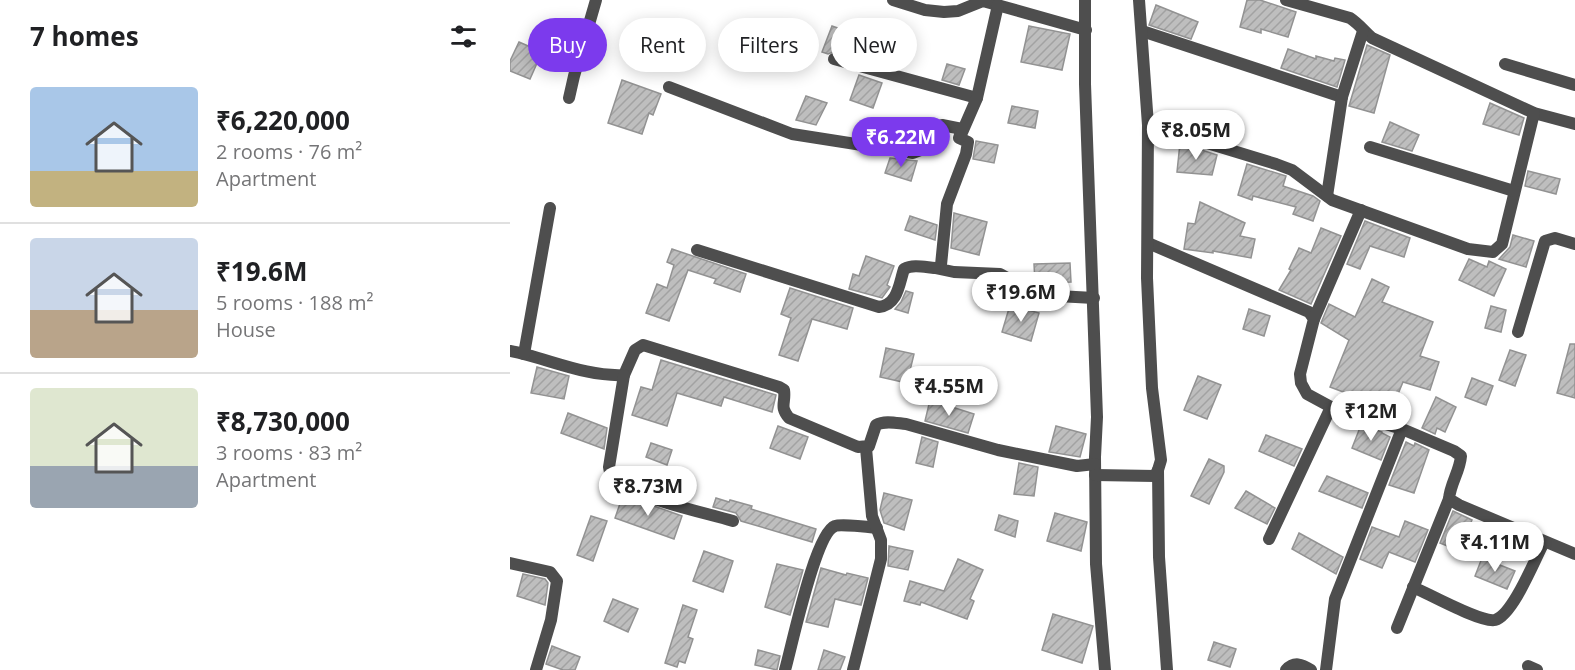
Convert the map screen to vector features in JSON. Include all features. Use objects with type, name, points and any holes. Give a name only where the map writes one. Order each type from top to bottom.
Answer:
[{"type":"street","points":[[570,98],[596,0]]},
{"type":"street","points":[[893,0],[925,10],[944,12],[958,11],[983,1],[1086,30]]},
{"type":"street","points":[[1085,0],[1087,156],[1097,417],[1095,469],[1098,600],[1105,670]]},
{"type":"street","points":[[1139,0],[1148,125],[1147,278],[1152,388],[1161,460],[1156,473],[1167,670]]},
{"type":"street","points":[[1286,0],[1350,18],[1359,23],[1363,31],[1372,38],[1534,113],[1575,124]]},
{"type":"street","points":[[959,138],[977,98],[998,5]]},
{"type":"street","points":[[1142,31],[1342,97]]},
{"type":"street","points":[[1327,196],[1342,97],[1363,31]]},
{"type":"street","points":[[1505,64],[1575,85]]},
{"type":"street","points":[[882,72],[977,98]]},
{"type":"street","points":[[669,87],[792,134],[913,153],[921,150],[929,130],[942,125],[962,129],[959,138]]},
{"type":"street","points":[[1148,125],[1292,170],[1332,200],[1468,249],[1493,252],[1502,244],[1534,113]]},
{"type":"street","points":[[935,268],[941,265],[947,204],[966,154],[968,142],[959,138]]},
{"type":"street","points":[[1370,147],[1514,191]]},
{"type":"street","points":[[524,354],[550,208]]},
{"type":"street","points":[[1361,210],[1314,319],[1300,374],[1301,383],[1307,394],[1331,407],[1401,429],[1461,456],[1450,488],[1449,499],[1397,628]]},
{"type":"street","points":[[1518,332],[1545,241],[1556,238],[1575,244]]},
{"type":"street","points":[[1148,243],[1309,312],[1314,319]]},
{"type":"street","points":[[697,250],[879,307],[894,299],[904,269],[909,266],[954,272],[1000,274],[1039,295],[1094,298]]},
{"type":"street","points":[[733,521],[647,495],[619,484],[611,478],[609,467],[624,375],[635,350],[639,347],[643,345],[654,348],[779,387],[784,390],[784,412],[789,418],[858,447],[866,448]]},
{"type":"street","points":[[510,351],[582,370],[624,375]]},
{"type":"street","points":[[1269,538],[1331,407]]},
{"type":"street","points":[[853,670],[881,559],[881,540],[872,516],[866,448],[870,444],[876,425],[882,422],[906,424],[998,450],[1115,474],[1156,473]]},
{"type":"street","points":[[1326,670],[1335,599],[1401,429]]},
{"type":"street","points":[[1449,499],[1575,554]]},
{"type":"street","points":[[785,670],[810,576],[826,532],[836,525],[877,528]]},
{"type":"street","points":[[1413,587],[1473,615],[1496,620],[1503,616],[1511,605],[1544,542]]},
{"type":"street","points":[[510,563],[550,572],[556,581],[551,620],[536,670]]},
{"type":"street","points":[[1286,670],[1296,664],[1311,670]]},
{"type":"building","points":[[1247,0],[1260,0],[1296,12],[1288,37],[1261,29],[1261,33],[1240,27]]},
{"type":"building","points":[[1156,5],[1198,22],[1191,39],[1149,25]]},
{"type":"building","points":[[1029,26],[1070,34],[1062,70],[1021,62]]},
{"type":"building","points":[[831,29],[831,53],[822,52]]},
{"type":"building","points":[[519,42],[528,46],[528,72],[533,72],[530,79],[510,71],[510,61]]},
{"type":"building","points":[[1367,45],[1390,55],[1374,113],[1349,106]]},
{"type":"building","points":[[1288,49],[1316,59],[1316,56],[1334,61],[1335,58],[1345,60],[1337,87],[1281,68]]},
{"type":"building","points":[[947,64],[965,69],[959,85],[942,80]]},
{"type":"building","points":[[859,75],[882,83],[873,108],[850,100]]},
{"type":"building","points":[[622,80],[661,94],[653,115],[649,113],[642,134],[608,123]]},
{"type":"building","points":[[806,96],[827,103],[816,125],[796,120]]},
{"type":"building","points":[[1490,103],[1524,118],[1519,135],[1483,124]]},
{"type":"building","points":[[1012,106],[1038,111],[1035,128],[1008,123]]},
{"type":"building","points":[[1390,122],[1419,135],[1412,151],[1382,142]]},
{"type":"building","points":[[976,141],[998,145],[994,163],[973,159]]},
{"type":"building","points":[[1180,143],[1217,155],[1212,175],[1177,172]]},
{"type":"building","points":[[890,158],[917,161],[911,181],[885,173]]},
{"type":"building","points":[[1247,164],[1286,176],[1283,186],[1313,196],[1320,201],[1313,221],[1293,214],[1296,207],[1253,196],[1252,200],[1238,195]]},
{"type":"building","points":[[1528,171],[1560,179],[1556,194],[1525,186]]},
{"type":"building","points":[[1200,202],[1245,223],[1240,236],[1255,239],[1251,258],[1213,251],[1213,253],[1184,249],[1188,223],[1195,224]]},
{"type":"building","points":[[954,213],[987,222],[979,255],[951,248]]},
{"type":"building","points":[[910,216],[937,225],[935,240],[905,230]]},
{"type":"building","points":[[1365,221],[1410,238],[1404,257],[1370,246],[1360,269],[1347,264]]},
{"type":"building","points":[[1321,228],[1341,236],[1311,304],[1279,290],[1291,270],[1289,269],[1299,248],[1311,253]]},
{"type":"building","points":[[1513,235],[1534,241],[1526,267],[1499,259],[1510,247]]},
{"type":"building","points":[[672,249],[746,274],[740,292],[714,283],[716,279],[688,270],[669,321],[646,313],[657,284],[667,288],[674,265],[667,262]]},
{"type":"building","points":[[866,256],[894,266],[887,285],[890,287],[882,298],[849,289],[853,274],[859,276]]},
{"type":"building","points":[[1469,259],[1487,267],[1489,261],[1506,269],[1494,296],[1459,280]]},
{"type":"building","points":[[1070,263],[1071,282],[1035,283],[1034,264]]},
{"type":"building","points":[[1372,279],[1389,287],[1382,302],[1433,322],[1420,356],[1439,362],[1430,390],[1403,382],[1389,416],[1367,410],[1370,402],[1330,387],[1349,340],[1321,323],[1329,304],[1355,317]]},
{"type":"building","points":[[790,288],[853,308],[847,329],[812,319],[798,361],[779,355],[791,318],[781,314]]},
{"type":"building","points":[[906,291],[913,293],[908,313],[895,309]]},
{"type":"building","points":[[1010,305],[1039,313],[1031,341],[1002,332]]},
{"type":"building","points":[[1491,306],[1506,310],[1501,332],[1485,328]]},
{"type":"building","points":[[1249,309],[1270,316],[1264,336],[1243,329]]},
{"type":"building","points":[[1570,344],[1575,344],[1575,398],[1557,393]]},
{"type":"building","points":[[886,348],[914,354],[907,383],[880,377]]},
{"type":"building","points":[[1510,350],[1526,355],[1515,386],[1499,380]]},
{"type":"building","points":[[661,360],[776,395],[772,412],[724,397],[721,406],[677,393],[667,426],[632,415],[641,387],[652,390]]},
{"type":"building","points":[[537,367],[569,376],[564,399],[531,393]]},
{"type":"building","points":[[1198,376],[1221,385],[1207,419],[1184,410]]},
{"type":"building","points":[[1472,378],[1493,386],[1486,405],[1465,397]]},
{"type":"building","points":[[1436,397],[1456,407],[1445,432],[1437,428],[1435,434],[1422,428]]},
{"type":"building","points":[[930,400],[974,414],[968,433],[925,421]]},
{"type":"building","points":[[568,413],[607,428],[604,449],[561,433]]},
{"type":"building","points":[[1361,425],[1390,437],[1381,460],[1352,448]]},
{"type":"building","points":[[778,426],[808,437],[800,459],[770,448]]},
{"type":"building","points":[[1056,426],[1086,434],[1080,457],[1049,452]]},
{"type":"building","points":[[1266,435],[1302,449],[1294,466],[1259,451]]},
{"type":"building","points":[[922,437],[938,442],[933,467],[916,463]]},
{"type":"building","points":[[1406,442],[1414,446],[1415,443],[1429,450],[1414,493],[1389,485]]},
{"type":"building","points":[[651,443],[672,450],[667,465],[646,457]]},
{"type":"building","points":[[1209,459],[1224,466],[1224,472],[1209,504],[1191,496]]},
{"type":"building","points":[[1019,463],[1038,467],[1034,496],[1014,494]]},
{"type":"building","points":[[1327,476],[1368,493],[1362,508],[1319,491]]},
{"type":"building","points":[[1246,491],[1275,508],[1267,524],[1235,508]]},
{"type":"building","points":[[884,493],[912,500],[904,530],[884,523],[880,510]]},
{"type":"building","points":[[623,495],[682,516],[674,539],[615,518]]},
{"type":"building","points":[[716,498],[752,506],[751,509],[816,529],[812,542],[741,521],[736,513],[713,507]]},
{"type":"building","points":[[1453,511],[1472,520],[1460,551],[1440,543]]},
{"type":"building","points":[[1055,513],[1087,522],[1081,551],[1047,541]]},
{"type":"building","points":[[999,515],[1018,521],[1015,537],[995,530]]},
{"type":"building","points":[[591,516],[607,521],[593,561],[577,555]]},
{"type":"building","points":[[1405,521],[1428,530],[1415,562],[1389,552],[1382,568],[1360,559],[1372,527],[1399,537]]},
{"type":"building","points":[[1299,533],[1343,557],[1336,574],[1292,549]]},
{"type":"building","points":[[889,546],[913,551],[908,570],[888,566]]},
{"type":"building","points":[[704,551],[733,561],[723,592],[693,581]]},
{"type":"building","points":[[1482,558],[1515,571],[1507,589],[1475,576]]},
{"type":"building","points":[[958,559],[983,570],[970,599],[974,601],[967,619],[921,602],[920,605],[904,601],[910,581],[944,591]]},
{"type":"building","points":[[777,564],[803,570],[790,615],[765,607]]},
{"type":"building","points":[[821,568],[868,578],[861,605],[835,599],[828,627],[806,622]]},
{"type":"building","points":[[523,574],[545,579],[548,583],[545,605],[517,596]]},
{"type":"building","points":[[613,599],[638,609],[628,632],[604,621]]},
{"type":"building","points":[[683,605],[697,610],[688,637],[693,639],[685,663],[679,661],[677,667],[665,663]]},
{"type":"building","points":[[1053,614],[1093,626],[1082,663],[1042,650]]},
{"type":"building","points":[[1214,642],[1236,649],[1230,667],[1208,660]]},
{"type":"building","points":[[552,646],[580,657],[575,670],[563,670],[546,664]]},
{"type":"building","points":[[758,650],[780,656],[777,670],[755,665]]},
{"type":"building","points":[[824,650],[845,657],[840,670],[818,670]]}]
